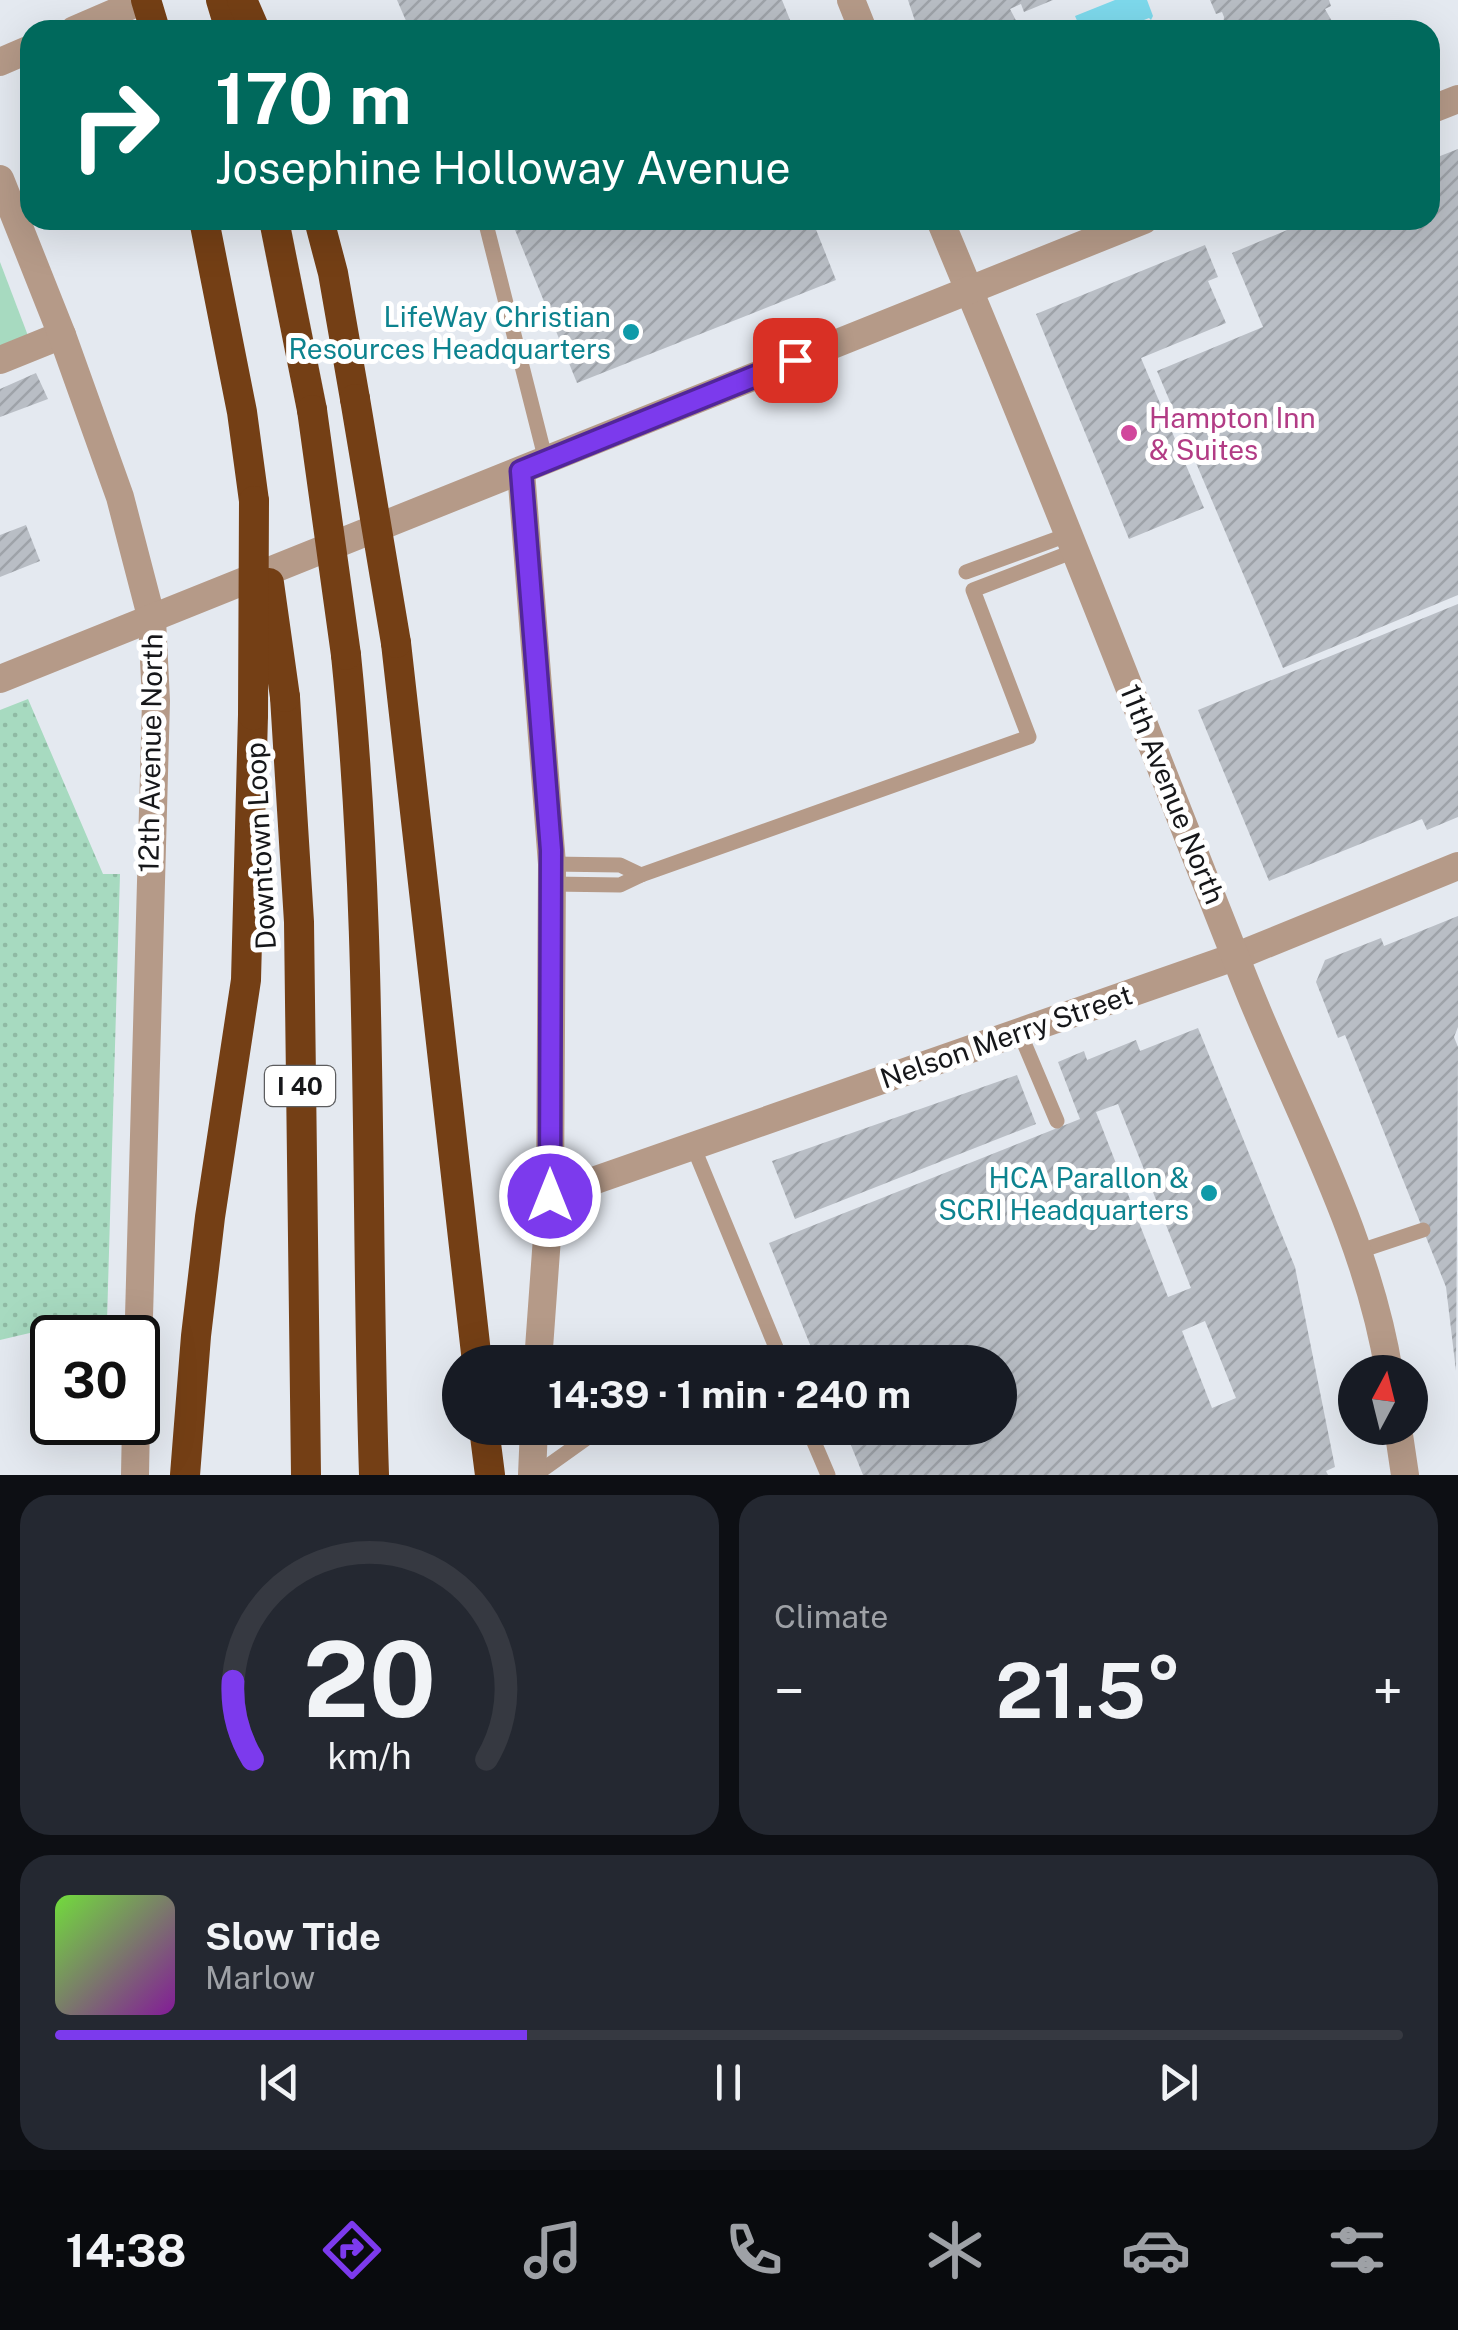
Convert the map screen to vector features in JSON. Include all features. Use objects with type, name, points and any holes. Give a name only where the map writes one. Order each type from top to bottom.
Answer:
[{"type":"highway","name":"Downtown Loop","points":[[206,230],[242,412],[284,698],[299,922],[306,1475]]},
{"type":"highway","name":"I 40","points":[[276,230],[312,410],[346,655],[357,766],[369,1056],[374,1475]]},
{"type":"highway","points":[[322,230],[333,273],[396,643],[475,1345]]},
{"type":"highway","points":[[185,1475],[202,1285],[246,980],[254,501]]},
{"type":"highway","points":[[486,1445],[490,1475]]},
{"type":"street","points":[[98,20],[145,0]]},
{"type":"street","name":"12th Avenue North","points":[[0,179],[20,229]]},
{"type":"street","name":"12th Avenue North","points":[[20,230],[120,497],[152,620],[156,701],[139,1315]]},
{"type":"street","name":"11th Avenue North","points":[[944,230],[1357,1252],[1382,1324],[1387,1355]]},
{"type":"street","points":[[0,679],[1119,230]]},
{"type":"street","points":[[1,356],[62,335]]},
{"type":"street","points":[[534,466],[552,874],[550,1196],[539,1345]]},
{"type":"street","name":"Nelson Merry Street","points":[[550,1196],[1236,956],[1458,866]]},
{"type":"street","points":[[135,1475],[136,1445]]},
{"type":"street","points":[[534,1445],[534,1475]]},
{"type":"street","points":[[1401,1445],[1405,1475]]},
{"type":"lane","points":[[487,230],[534,466]]},
{"type":"lane","points":[[966,572],[1073,542]]},
{"type":"lane","points":[[552,874],[620,885],[1028,737],[973,590],[1073,542]]},
{"type":"lane","points":[[1020,1032],[1057,1121]]},
{"type":"lane","points":[[693,1146],[774,1345]]},
{"type":"lane","points":[[1357,1252],[1422,1230]]},
{"type":"lane","points":[[534,1475],[575,1445]]},
{"type":"lane","points":[[815,1445],[828,1475]]},
{"type":"green space","points":[[0,262],[30,341],[0,353]]},
{"type":"green space","points":[[28,699],[103,874],[120,874],[107,1315],[30,1315],[30,1333],[0,1340],[0,710]]},
{"type":"water","points":[[1115,0],[1147,0],[1153,16],[1151,20],[1077,20],[1075,16]]},
{"type":"building","points":[[397,0],[782,0],[790,20],[406,20]]},
{"type":"building","points":[[908,0],[1053,0],[1024,12],[1021,4],[1010,9],[1016,20],[915,20]]},
{"type":"building","points":[[1210,0],[1329,0],[1331,6],[1325,9],[1331,20],[1224,20],[1222,12],[1216,14]]},
{"type":"building","points":[[1458,149],[1458,595],[1283,668],[1157,371],[1263,327],[1232,253],[1287,230],[1440,230],[1440,156]]},
{"type":"building","name":"LifeWay Christian Resources Headquarters","points":[[515,230],[816,230],[836,280],[577,383]]},
{"type":"building","name":"Hampton Inn & Suites","points":[[1205,245],[1218,277],[1208,281],[1226,323],[1141,358],[1204,508],[1129,539],[1036,314]]},
{"type":"building","points":[[36,373],[48,399],[0,417],[0,389]]},
{"type":"building","points":[[26,525],[40,561],[0,577],[0,535]]},
{"type":"building","points":[[1458,604],[1458,817],[1427,830],[1422,819],[1269,881],[1198,710]]},
{"type":"building","points":[[1458,916],[1458,1027],[1454,1037],[1458,1047],[1456,1371],[1446,1287],[1345,1035],[1338,1038],[1316,982],[1325,960],[1381,938],[1384,946]]},
{"type":"building","points":[[1198,1028],[1295,1267],[1335,1467],[1326,1471],[1328,1475],[863,1475],[851,1445],[1017,1445],[1017,1345],[810,1345],[769,1243],[1080,1119],[1058,1062],[1084,1051],[1087,1060],[1136,1040],[1140,1051]],"holes":[[[1118,1104],[1191,1288],[1168,1297],[1096,1112]],[[1205,1321],[1236,1398],[1212,1408],[1182,1331]]]},
{"type":"building","points":[[1017,1075],[1036,1124],[795,1219],[772,1161]]},
{"type":"place","name":"LifeWay Christian Resources Headquarters","points":[[631,332]]},
{"type":"place","name":"Hampton Inn & Suites","points":[[1129,433]]},
{"type":"place","name":"HCA Parallon & SCRI Headquarters","points":[[1209,1193]]},
{"type":"route","points":[[550,1196],[551,850],[521,471],[795,360]]}]
